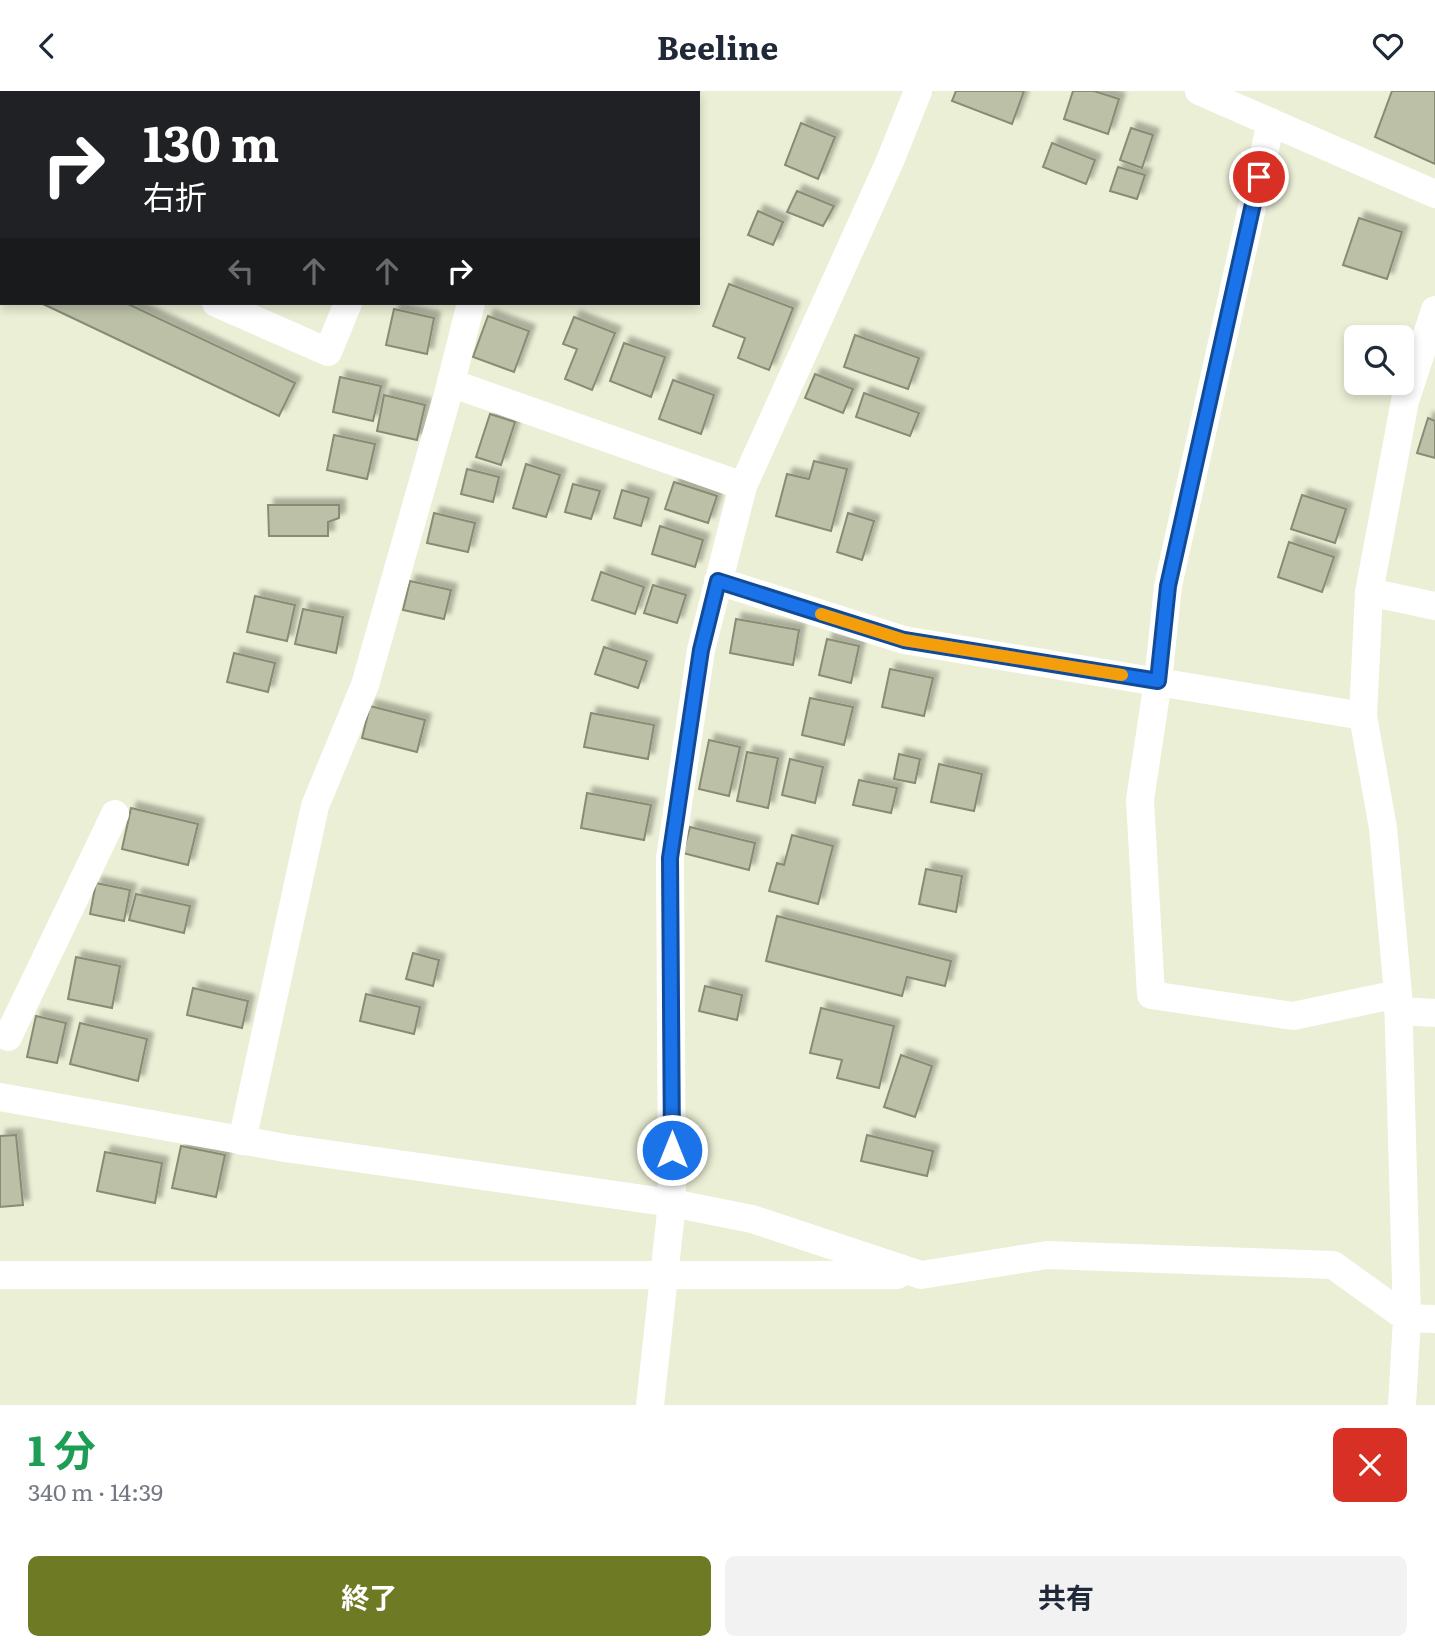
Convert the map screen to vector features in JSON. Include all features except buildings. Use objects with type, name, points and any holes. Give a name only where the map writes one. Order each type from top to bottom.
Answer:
[{"type":"street","points":[[650,1405],[672,1203],[670,858],[701,650],[743,486],[890,161],[918,91]]},
{"type":"street","points":[[1199,91],[1435,194]]},
{"type":"street","points":[[1271,123],[1168,586],[1158,681],[1140,800],[1152,996],[1293,1016],[1398,1002],[1435,1013]]},
{"type":"street","points":[[221,305],[328,352],[347,305]]},
{"type":"street","points":[[242,1141],[315,806],[365,685],[470,305]]},
{"type":"street","points":[[1402,1405],[1421,1319],[1383,828],[1363,716],[1369,592],[1405,401],[1435,310]]},
{"type":"street","points":[[451,383],[743,486]]},
{"type":"street","points":[[718,581],[904,640],[1363,716]]},
{"type":"street","points":[[1369,592],[1435,606]]},
{"type":"street","points":[[3,1040],[115,814]]},
{"type":"street","points":[[0,1097],[242,1141],[672,1203],[752,1219],[921,1275]]},
{"type":"street","points":[[0,1275],[921,1275],[1047,1255],[1333,1265],[1421,1319]]},
{"type":"slow traffic","points":[[821,614],[904,640],[1122,675]]},
{"type":"route","points":[[672,1150],[670,858],[701,650],[718,581],[904,640],[1158,681],[1168,586],[1259,177]]}]
